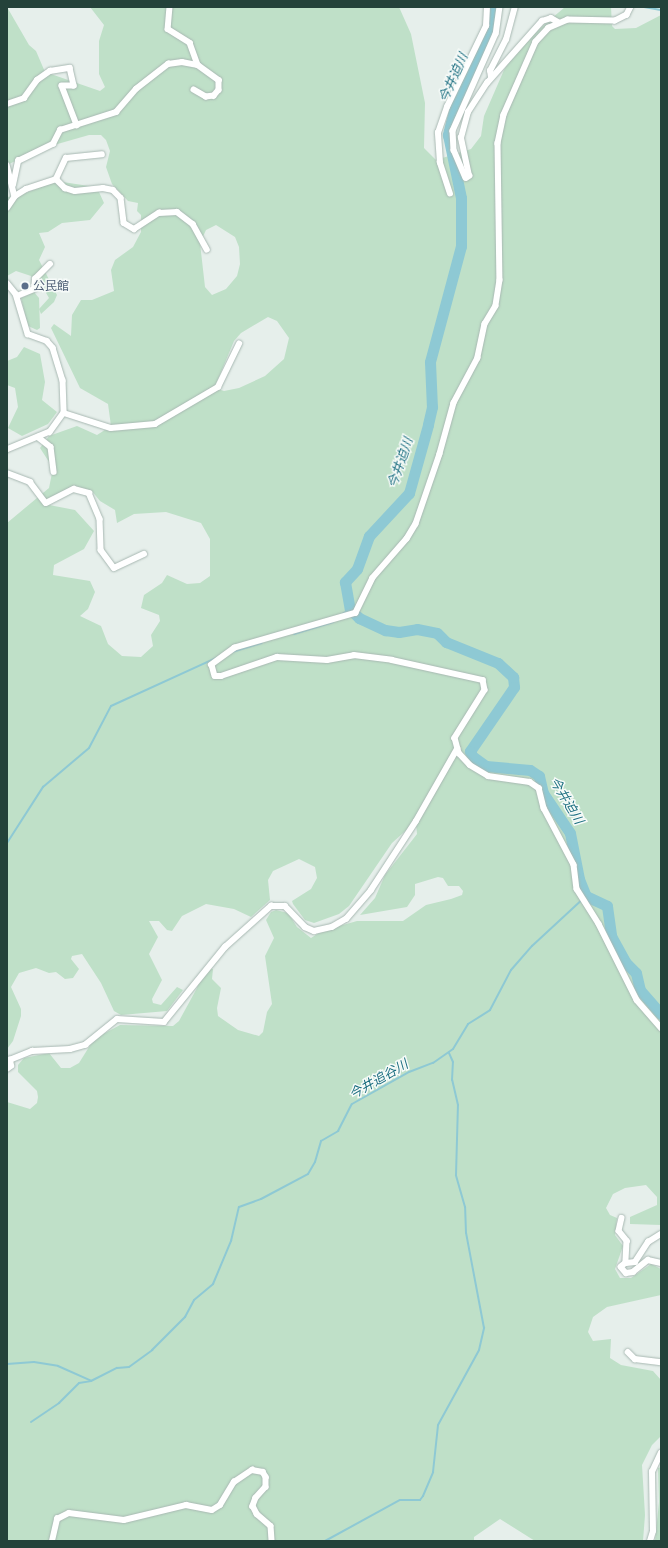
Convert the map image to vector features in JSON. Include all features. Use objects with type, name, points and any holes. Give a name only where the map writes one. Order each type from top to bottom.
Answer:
[{"type":"street","points":[[170,7],[168,29],[190,43],[198,65]]},
{"type":"street","points":[[450,194],[440,163],[438,134],[447,107],[486,26],[488,7]]},
{"type":"street","points":[[500,7],[496,34],[453,131],[454,150],[466,178],[468,176],[462,143],[463,124],[491,77],[542,21],[550,18],[558,22]]},
{"type":"street","points":[[491,77],[490,71],[506,40],[515,7]]},
{"type":"street","points":[[631,7],[627,15],[615,21],[573,19],[558,22],[536,42],[500,128],[497,192],[500,280],[496,306],[485,324],[478,358],[454,403],[416,524],[408,539],[372,578],[356,613],[235,648],[212,665],[215,676],[221,676],[277,656],[327,660],[354,655],[392,660],[456,676],[478,677],[483,680],[485,690],[460,726],[455,738],[457,749],[470,765],[488,776],[530,782],[539,788],[544,808],[574,865],[580,894],[637,1000],[661,1028]]},
{"type":"street","points":[[13,185],[18,161],[53,144],[60,130],[116,112],[136,89],[168,64],[188,62],[198,65],[216,77],[220,86],[216,95],[208,97],[194,90]]},
{"type":"street","points":[[7,104],[24,98],[44,75],[67,66],[70,68],[74,86],[62,86],[77,125]]},
{"type":"street","points":[[7,208],[16,196],[32,186],[56,179],[66,158],[102,154]]},
{"type":"street","points":[[7,165],[16,196]]},
{"type":"street","points":[[56,179],[65,188],[75,191],[103,188],[113,190],[121,198],[124,223],[134,229],[159,213],[177,212],[194,224],[207,249]]},
{"type":"street","points":[[17,296],[34,289],[35,279],[50,264]]},
{"type":"street","points":[[7,283],[17,296],[28,334],[48,341],[53,348],[63,380],[64,413],[54,429],[38,438],[7,450]]},
{"type":"street","points":[[64,413],[107,428],[155,424],[218,387],[239,344]]},
{"type":"street","points":[[38,438],[51,447],[54,472]]},
{"type":"street","points":[[7,474],[30,482],[46,503],[74,489],[89,493],[100,519],[101,550],[114,568],[144,554]]},
{"type":"street","points":[[7,1069],[11,1066],[8,1061],[32,1051],[70,1049],[85,1045],[118,1019],[164,1022],[225,947],[271,906],[285,906],[300,923],[314,931],[338,925],[352,913],[371,890],[416,821],[457,749]]},
{"type":"street","points":[[622,1218],[619,1231],[627,1241],[626,1263]]},
{"type":"street","points":[[661,1234],[648,1242],[635,1262],[626,1263],[620,1267],[626,1273],[633,1272],[648,1260],[661,1263]]},
{"type":"street","points":[[628,1352],[635,1359],[661,1362]]},
{"type":"street","points":[[650,1541],[653,1531],[652,1472],[661,1453]]},
{"type":"street","points":[[52,1541],[57,1519],[69,1513],[124,1520],[186,1505],[212,1510],[220,1505],[234,1482],[252,1470],[263,1472],[266,1477],[266,1487],[256,1498],[253,1506],[257,1514],[271,1526],[272,1541]]},
{"type":"green space","points":[[7,7],[29,45],[36,51],[45,72],[100,91],[105,87],[99,74],[99,41],[104,25],[90,7],[399,7],[411,34],[425,103],[424,148],[436,160],[471,149],[481,136],[484,116],[504,70],[518,47],[565,7],[611,7],[612,26],[615,29],[636,28],[661,15],[661,1225],[630,1224],[630,1217],[657,1205],[657,1197],[646,1185],[625,1188],[613,1194],[606,1208],[610,1215],[617,1218],[615,1235],[623,1246],[615,1269],[620,1278],[631,1278],[651,1264],[661,1269],[661,1295],[607,1307],[593,1317],[588,1332],[593,1341],[611,1339],[610,1358],[621,1365],[653,1371],[661,1380],[661,1436],[652,1445],[642,1465],[645,1515],[643,1541],[535,1541],[500,1519],[474,1537],[474,1541],[7,1541],[7,1102],[30,1109],[37,1103],[38,1097],[37,1091],[18,1072],[18,1065],[24,1058],[49,1053],[61,1068],[70,1068],[79,1063],[94,1039],[120,1025],[173,1026],[179,1021],[197,988],[200,977],[209,968],[213,969],[212,979],[221,988],[217,1008],[218,1016],[238,1030],[259,1036],[263,1032],[267,1012],[272,1004],[265,956],[274,938],[266,920],[271,912],[276,910],[288,913],[297,927],[311,938],[322,931],[357,921],[403,921],[426,905],[462,895],[463,891],[459,886],[448,886],[443,878],[438,877],[415,884],[415,895],[407,907],[360,915],[375,898],[385,875],[417,834],[416,824],[413,824],[392,843],[349,906],[339,914],[314,923],[305,920],[292,901],[311,889],[317,878],[315,867],[299,859],[273,871],[268,880],[270,900],[251,917],[234,909],[206,904],[182,916],[172,931],[167,930],[159,921],[149,921],[158,937],[149,954],[162,980],[152,999],[153,1003],[161,1005],[177,987],[183,990],[167,1011],[121,1015],[114,1011],[101,983],[82,954],[72,956],[71,959],[79,969],[73,978],[65,979],[56,972],[49,973],[36,968],[19,973],[11,987],[21,1009],[21,1016],[13,1041],[7,1049],[7,523],[49,488],[53,468],[40,448],[49,436],[77,426],[97,435],[111,426],[108,404],[80,388],[51,328],[54,324],[71,336],[72,315],[81,300],[92,300],[114,291],[111,270],[115,260],[133,247],[141,232],[141,215],[137,211],[138,203],[128,201],[112,184],[106,167],[110,151],[106,140],[101,135],[89,135],[40,149],[7,165]],"holes":[[[216,225],[235,237],[239,247],[240,264],[237,276],[226,289],[212,295],[205,287],[200,243],[206,230]],[[268,317],[277,321],[289,338],[284,359],[265,376],[239,388],[224,391],[218,389],[216,384],[234,341],[241,333]],[[79,490],[91,490],[100,501],[115,510],[117,523],[134,514],[166,512],[201,523],[210,539],[210,576],[200,583],[187,584],[167,575],[162,583],[144,595],[141,608],[159,615],[160,621],[151,635],[153,646],[141,657],[122,656],[108,644],[101,626],[80,616],[88,609],[95,592],[90,581],[53,575],[54,565],[84,549],[94,531],[75,510],[44,504]]]},
{"type":"green space","points":[[56,181],[89,186],[99,192],[104,203],[90,220],[62,223],[48,232],[39,233],[45,247],[39,260],[57,295],[54,302],[41,314],[39,309],[49,298],[42,286],[36,286],[31,276],[16,271],[7,276],[7,197],[18,196]]},
{"type":"green space","points":[[34,292],[39,298],[40,328],[37,330],[28,326],[21,298]]},
{"type":"green space","points":[[24,347],[40,354],[45,382],[42,400],[57,412],[48,424],[22,436],[8,428],[18,407],[15,388],[7,385],[7,361],[17,357]]},
{"type":"green space","points":[[661,1467],[661,1541],[655,1541],[659,1502],[658,1468]]},
{"type":"waterway","name":"今井迫川","points":[[494,7],[490,34],[455,106],[448,135],[461,198],[461,246],[430,362],[432,407],[428,425],[409,493],[369,536],[357,569],[345,582],[350,609],[359,618],[385,630],[399,632],[417,629],[437,633],[446,642],[498,663],[513,677],[514,687],[470,751],[472,756],[486,766],[530,770],[539,776],[543,793],[570,833],[579,879],[586,896],[607,906],[611,936],[626,963],[636,973],[640,990],[661,1014]]},
{"type":"waterway","points":[[644,7],[661,10]]},
{"type":"waterway","points":[[339,616],[350,609]]},
{"type":"waterway","points":[[294,634],[333,622]]},
{"type":"waterway","points":[[232,652],[262,643]]},
{"type":"waterway","points":[[7,843],[43,787],[89,748],[111,706],[220,656]]},
{"type":"waterway","name":"今井追谷川","points":[[7,1364],[34,1362],[58,1366],[91,1381],[117,1368],[129,1367],[152,1350],[185,1317],[194,1300],[213,1284],[231,1241],[239,1207],[261,1199],[308,1174],[315,1162],[321,1141],[338,1131],[352,1104],[409,1072],[433,1063],[453,1049],[468,1024],[490,1010],[511,970],[532,946],[586,896]]},
{"type":"waterway","points":[[325,1541],[400,1500],[420,1500],[433,1472],[438,1425],[479,1350],[484,1328],[466,1233],[465,1207],[456,1175],[458,1105],[452,1080],[453,1062],[449,1053]]},
{"type":"waterway","points":[[31,1422],[59,1403],[79,1383],[91,1381]]},
{"type":"place","name":"公民館","points":[[25,286]]}]
